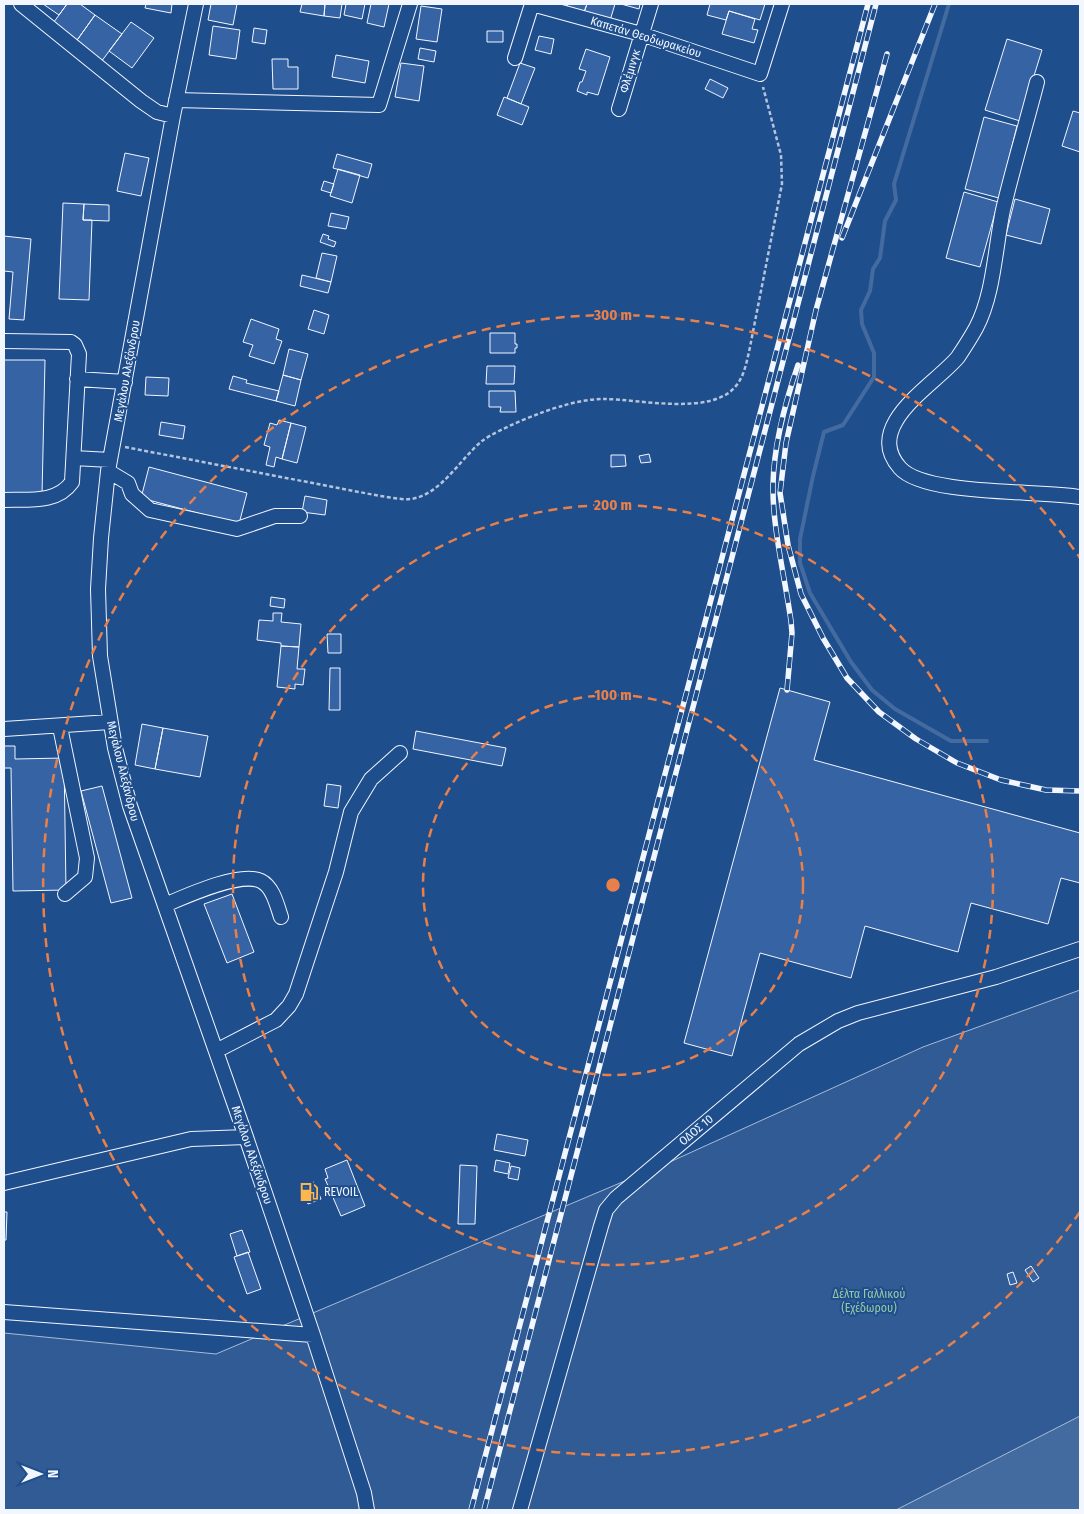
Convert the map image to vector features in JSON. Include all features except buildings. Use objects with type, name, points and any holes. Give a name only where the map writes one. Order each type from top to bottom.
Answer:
[{"type":"street","points":[[21,4],[141,101],[157,112],[173,116]]},
{"type":"street","name":"Μεγάλου Αλεξάνδρου","points":[[196,4],[176,100],[109,466],[102,520],[98,589],[100,656],[115,748],[130,806],[313,1335],[364,1493],[367,1510]]},
{"type":"street","points":[[176,100],[379,104],[410,4]]},
{"type":"street","points":[[515,58],[532,4]]},
{"type":"street","name":"Καπετάν Θεοδωρακείου","points":[[532,4],[641,34],[760,74]]},
{"type":"street","name":"Φλέμινγκ","points":[[619,109],[651,4]]},
{"type":"street","points":[[760,74],[782,4]]},
{"type":"street","points":[[1037,82],[1003,210],[986,302],[976,327],[957,357],[912,400],[896,420],[889,435],[890,452],[900,468],[916,479],[932,483],[1010,492],[1062,494],[1080,497]]},
{"type":"street","points":[[4,341],[70,342],[75,344],[78,354],[72,482],[67,489],[51,498],[4,500]]},
{"type":"street","points":[[77,379],[125,382]]},
{"type":"street","points":[[74,458],[109,466],[128,482],[132,494],[150,510],[237,530],[275,516],[300,516]]},
{"type":"street","points":[[4,729],[60,727],[110,722]]},
{"type":"street","points":[[60,727],[87,858],[85,877],[66,894]]},
{"type":"street","points":[[216,1051],[276,1020],[289,1006],[296,994],[325,906],[351,812],[371,779],[400,753]]},
{"type":"street","points":[[165,905],[232,880],[247,878],[261,881],[267,886],[276,901],[281,918]]},
{"type":"street","name":"ΟΔΟΣ 10","points":[[520,1510],[601,1226],[606,1210],[616,1198],[799,1044],[838,1021],[858,1013],[996,977],[1080,949]]},
{"type":"street","points":[[4,1183],[191,1139],[226,1136],[246,1137]]},
{"type":"street","points":[[4,1312],[313,1335]]},
{"type":"path","points":[[114,445],[380,496],[411,499],[426,494],[440,484],[483,440],[560,406],[601,399],[690,404],[706,403],[722,397],[735,387],[743,374],[782,184],[781,155],[764,96],[760,74]]},
{"type":"shaded area","name":"Δέλτα Γαλλικού (Εχέδωρου)","points":[[1080,990],[1080,1510],[4,1510],[4,1333],[216,1354],[672,1161],[923,1047]]},
{"type":"shaded area","points":[[1080,1416],[1080,1510],[896,1510]]},
{"type":"waterway","points":[[949,4],[894,184],[896,200],[885,221],[880,258],[873,269],[870,291],[861,310],[862,324],[874,353],[874,377],[843,425],[824,432],[800,539],[800,563],[810,593],[851,662],[872,690],[895,709],[951,741],[987,741]]},
{"type":"railway","points":[[471,1510],[868,4]]},
{"type":"railway","points":[[484,1510],[876,4]]},
{"type":"railway","points":[[842,238],[935,4]]},
{"type":"railway","points":[[887,54],[816,310],[786,443],[780,493],[788,545],[801,594],[823,638],[847,678],[879,712],[916,739],[957,763],[1001,780],[1046,790],[1080,791]]},
{"type":"railway","points":[[787,690],[792,633],[777,534],[773,484],[781,423],[798,365]]},
{"type":"place","name":"REVOIL","points":[[309,1192]]}]
